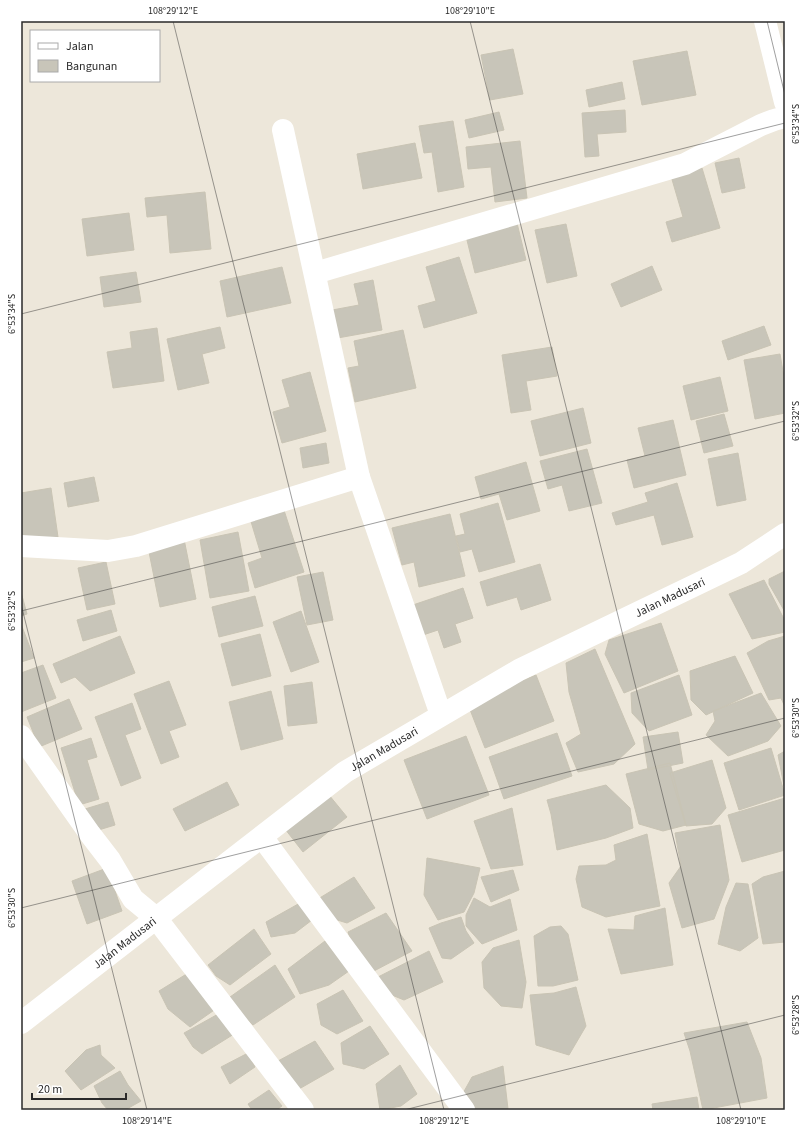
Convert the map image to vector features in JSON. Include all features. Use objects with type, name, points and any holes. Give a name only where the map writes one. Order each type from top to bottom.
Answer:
[{"type":"street","points":[[765,21],[785,102]]},
{"type":"street","points":[[315,273],[685,164],[761,125],[785,117]]},
{"type":"street","points":[[283,130],[359,477],[441,715]]},
{"type":"street","points":[[21,546],[108,551],[136,546],[359,477]]},
{"type":"street","name":"Jalan Madusari","points":[[21,1023],[345,772],[519,670],[741,563],[785,534]]},
{"type":"street","points":[[21,736],[110,860],[132,899],[156,918],[303,1110]]},
{"type":"street","points":[[262,837],[464,1110]]},
{"type":"building","points":[[513,49],[523,94],[490,100],[481,55]]},
{"type":"building","points":[[687,51],[696,95],[642,105],[633,61]]},
{"type":"building","points":[[622,82],[625,99],[589,107],[586,90]]},
{"type":"building","points":[[625,110],[626,132],[597,134],[599,156],[585,157],[582,113]]},
{"type":"building","points":[[499,112],[504,130],[469,138],[465,120]]},
{"type":"building","points":[[453,121],[464,187],[438,192],[432,152],[424,153],[419,126]]},
{"type":"building","points":[[520,141],[527,198],[495,202],[491,167],[468,169],[466,147]]},
{"type":"building","points":[[415,143],[422,178],[363,189],[357,154]]},
{"type":"building","points":[[739,158],[745,188],[722,193],[715,163]]},
{"type":"building","points":[[702,168],[720,228],[672,242],[666,222],[683,217],[671,176]]},
{"type":"building","points":[[205,192],[211,249],[170,253],[167,215],[147,217],[145,198]]},
{"type":"building","points":[[129,213],[134,250],[87,256],[82,219]]},
{"type":"building","points":[[517,223],[526,260],[475,273],[466,236]]},
{"type":"building","points":[[566,224],[577,276],[547,283],[535,230]]},
{"type":"building","points":[[459,257],[477,313],[424,328],[418,306],[436,301],[426,267]]},
{"type":"building","points":[[652,266],[662,290],[621,307],[611,284]]},
{"type":"building","points":[[282,267],[291,303],[227,317],[220,281]]},
{"type":"building","points":[[136,272],[141,302],[104,307],[100,277]]},
{"type":"building","points":[[373,280],[382,330],[332,339],[327,311],[359,305],[354,284]]},
{"type":"building","points":[[764,326],[771,345],[728,360],[722,341]]},
{"type":"building","points":[[220,327],[225,348],[202,354],[209,383],[178,390],[167,339]]},
{"type":"building","points":[[157,328],[164,381],[113,388],[107,352],[132,348],[130,332]]},
{"type":"building","points":[[403,330],[416,388],[355,402],[348,368],[359,366],[354,341]]},
{"type":"building","points":[[552,347],[557,376],[526,381],[531,410],[511,413],[502,355]]},
{"type":"building","points":[[780,354],[785,383],[785,413],[755,419],[744,360]]},
{"type":"building","points":[[310,372],[326,431],[282,443],[273,412],[290,407],[282,380]]},
{"type":"building","points":[[720,377],[728,411],[691,420],[683,386]]},
{"type":"building","points":[[583,408],[591,443],[540,456],[531,421]]},
{"type":"building","points":[[724,414],[733,446],[704,453],[696,421]]},
{"type":"building","points":[[673,420],[686,475],[634,488],[627,460],[645,456],[638,428]]},
{"type":"building","points":[[326,443],[329,463],[303,468],[300,448]]},
{"type":"building","points":[[587,449],[602,503],[569,511],[562,485],[548,489],[540,461]]},
{"type":"building","points":[[738,453],[746,500],[717,506],[708,459]]},
{"type":"building","points":[[526,462],[540,511],[507,520],[499,494],[481,499],[475,477]]},
{"type":"building","points":[[94,477],[99,501],[68,507],[64,483]]},
{"type":"building","points":[[677,483],[693,537],[662,545],[654,515],[616,525],[612,513],[648,502],[645,493]]},
{"type":"building","points":[[51,488],[58,537],[21,541],[21,493]]},
{"type":"building","points":[[498,503],[515,562],[479,572],[472,549],[460,552],[456,536],[465,534],[460,514]]},
{"type":"building","points":[[282,504],[304,572],[255,588],[248,563],[262,558],[249,515]]},
{"type":"building","points":[[450,514],[465,576],[419,587],[414,562],[402,565],[392,528]]},
{"type":"building","points":[[238,532],[249,591],[210,598],[200,540]]},
{"type":"building","points":[[184,539],[196,599],[160,607],[148,547]]},
{"type":"building","points":[[106,562],[115,604],[87,610],[78,568]]},
{"type":"building","points":[[540,564],[551,600],[521,610],[517,597],[487,606],[480,582]]},
{"type":"building","points":[[785,571],[785,612],[769,584],[769,579]]},
{"type":"building","points":[[323,572],[333,620],[307,625],[297,577]]},
{"type":"building","points":[[764,580],[785,621],[785,632],[752,639],[729,594]]},
{"type":"building","points":[[463,588],[473,618],[455,624],[461,642],[444,648],[438,630],[417,637],[407,607]]},
{"type":"building","points":[[21,592],[27,614],[21,616]]},
{"type":"building","points":[[255,596],[263,626],[219,637],[212,607]]},
{"type":"building","points":[[111,610],[117,631],[83,641],[77,620]]},
{"type":"building","points":[[301,611],[319,662],[291,672],[273,622]]},
{"type":"building","points":[[661,623],[678,671],[624,693],[605,654],[609,640]]},
{"type":"building","points":[[21,624],[34,658],[21,662]]},
{"type":"building","points":[[260,634],[271,676],[232,686],[221,644]]},
{"type":"building","points":[[120,636],[135,673],[90,691],[75,677],[61,683],[53,664]]},
{"type":"building","points":[[785,636],[785,707],[781,698],[769,700],[747,653],[768,641]]},
{"type":"building","points":[[595,649],[635,744],[614,764],[578,772],[566,743],[581,734],[569,692],[566,663]]},
{"type":"building","points":[[735,656],[753,693],[706,715],[691,700],[690,671]]},
{"type":"building","points":[[43,665],[56,698],[21,712],[21,673]]},
{"type":"building","points":[[536,675],[554,721],[485,748],[467,702]]},
{"type":"building","points":[[679,675],[692,715],[649,731],[632,713],[631,693]]},
{"type":"building","points":[[169,681],[186,725],[169,731],[179,757],[161,764],[134,694]]},
{"type":"building","points":[[312,682],[317,723],[288,726],[284,686]]},
{"type":"building","points":[[271,691],[283,739],[241,750],[229,702]]},
{"type":"building","points":[[761,693],[781,726],[768,741],[728,756],[706,735],[715,721],[713,711]]},
{"type":"building","points":[[69,699],[82,729],[39,747],[27,717]]},
{"type":"building","points":[[132,703],[141,729],[125,735],[141,778],[121,786],[95,717]]},
{"type":"building","points":[[678,732],[683,763],[648,770],[643,737]]},
{"type":"building","points":[[557,733],[572,776],[504,799],[489,757]]},
{"type":"building","points":[[466,736],[489,795],[427,819],[404,760]]},
{"type":"building","points":[[91,738],[97,757],[87,760],[99,799],[79,805],[61,748]]},
{"type":"building","points":[[771,748],[785,795],[739,810],[724,763]]},
{"type":"building","points":[[785,751],[785,786],[784,786],[778,755]]},
{"type":"building","points":[[712,760],[726,808],[712,824],[686,826],[670,773]]},
{"type":"building","points":[[670,763],[686,825],[663,831],[639,824],[626,774]]},
{"type":"building","points":[[227,782],[239,805],[185,831],[173,809]]},
{"type":"building","points":[[606,785],[630,808],[633,828],[606,838],[557,850],[547,800]]},
{"type":"building","points":[[329,795],[347,817],[303,852],[285,829]]},
{"type":"building","points":[[785,798],[785,850],[742,862],[728,815]]},
{"type":"building","points":[[108,802],[115,825],[92,832],[85,809]]},
{"type":"building","points":[[512,808],[523,865],[491,869],[474,821]]},
{"type":"building","points":[[720,825],[729,880],[714,919],[682,928],[669,883],[681,866],[675,833]]},
{"type":"building","points":[[647,834],[660,906],[606,917],[582,907],[576,879],[579,866],[606,865],[616,860],[614,845]]},
{"type":"building","points":[[427,858],[480,868],[474,893],[464,912],[438,920],[424,895]]},
{"type":"building","points":[[107,868],[122,911],[87,924],[72,881]]},
{"type":"building","points":[[513,870],[519,890],[491,902],[481,877]]},
{"type":"building","points":[[785,871],[785,942],[763,944],[752,884],[763,877]]},
{"type":"building","points":[[354,877],[375,908],[347,923],[324,916],[318,899]]},
{"type":"building","points":[[736,883],[748,884],[758,938],[740,951],[718,944],[726,907]]},
{"type":"building","points":[[474,898],[490,907],[510,899],[517,930],[482,944],[466,926],[466,915]]},
{"type":"building","points":[[300,903],[312,920],[295,933],[271,937],[266,922]]},
{"type":"building","points":[[665,908],[673,965],[621,974],[608,929],[634,930],[635,916]]},
{"type":"building","points":[[386,913],[412,951],[372,972],[355,953],[348,932]]},
{"type":"building","points":[[461,917],[466,931],[474,943],[451,959],[442,958],[429,928]]},
{"type":"building","points":[[561,926],[568,934],[578,980],[553,986],[538,986],[534,936],[550,927]]},
{"type":"building","points":[[254,929],[271,954],[230,985],[216,976],[208,965]]},
{"type":"building","points":[[519,940],[526,982],[522,1008],[501,1006],[484,988],[482,962],[493,948]]},
{"type":"building","points":[[325,941],[349,971],[329,985],[300,994],[288,969]]},
{"type":"building","points":[[429,951],[443,982],[404,1000],[375,988],[378,977]]},
{"type":"building","points":[[275,965],[295,997],[253,1025],[238,1011],[230,997]]},
{"type":"building","points":[[193,970],[220,1006],[190,1027],[168,1009],[159,991]]},
{"type":"building","points":[[576,987],[586,1026],[569,1055],[536,1045],[530,995],[554,993]]},
{"type":"building","points":[[343,990],[363,1021],[337,1034],[321,1025],[317,1004]]},
{"type":"building","points":[[220,1013],[234,1034],[202,1054],[193,1047],[184,1033]]},
{"type":"building","points":[[747,1022],[761,1058],[767,1098],[703,1110],[690,1051],[684,1033]]},
{"type":"building","points":[[370,1026],[389,1054],[364,1069],[343,1064],[341,1043]]},
{"type":"building","points":[[315,1041],[334,1069],[299,1089],[278,1061]]},
{"type":"building","points":[[100,1045],[101,1055],[115,1068],[81,1090],[65,1071],[86,1050]]},
{"type":"building","points":[[248,1053],[255,1067],[230,1084],[221,1067]]},
{"type":"building","points":[[400,1065],[417,1094],[401,1106],[380,1110],[376,1084]]},
{"type":"building","points":[[503,1066],[508,1109],[471,1110],[462,1095],[472,1077]]},
{"type":"building","points":[[120,1071],[128,1085],[141,1101],[125,1110],[108,1110],[102,1103],[94,1086]]},
{"type":"building","points":[[269,1090],[282,1106],[276,1110],[252,1110],[248,1104]]},
{"type":"building","points":[[697,1097],[699,1110],[653,1110],[652,1104]]}]
